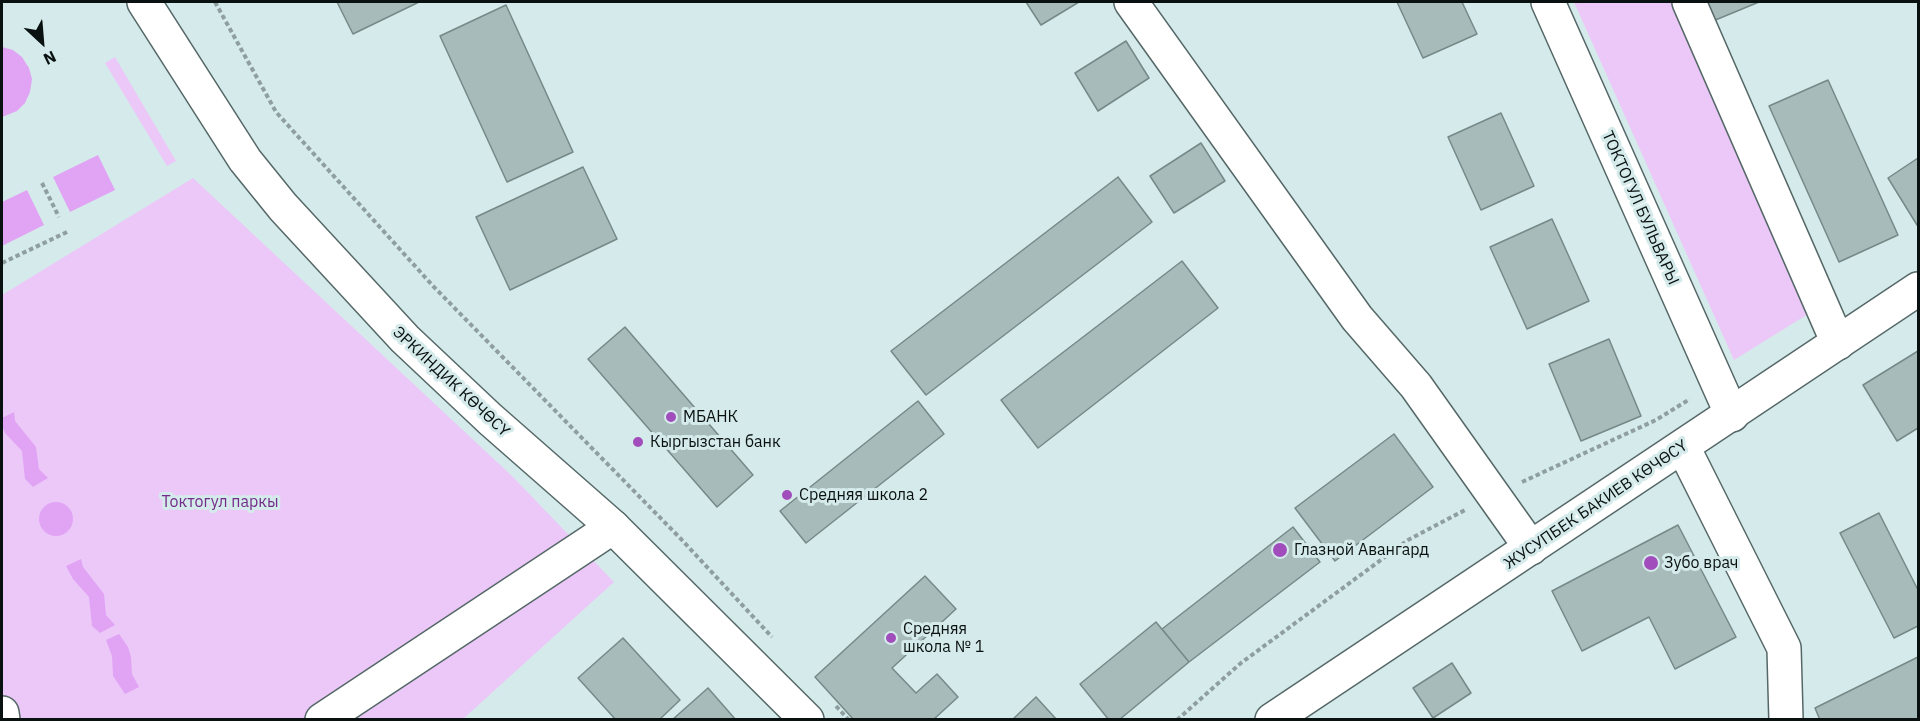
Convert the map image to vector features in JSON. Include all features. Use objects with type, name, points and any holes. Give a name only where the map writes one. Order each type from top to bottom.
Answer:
[{"type":"main road","name":"ЭРКИНДИК КӨЧӨСҮ","points":[[144,2],[245,160],[283,207],[405,339],[490,419],[820,711]]},
{"type":"main road","points":[[1131,2],[1357,318],[1416,386],[1531,548]]},
{"type":"main road","name":"ТОКТОГУЛ БУЛЬВАРЫ","points":[[1548,2],[1732,415]]},
{"type":"main road","points":[[1689,2],[1838,343]]},
{"type":"main road","name":"ЖУСУПБЕК БАКИЕВ КӨЧӨСҮ","points":[[1272,720],[1918,290]]},
{"type":"main road","points":[[1683,447],[1784,648],[1786,720]]},
{"type":"main road","points":[[321,720],[613,527]]},
{"type":"main road","points":[[2,713],[3,720]]},
{"type":"path","points":[[215,2],[276,112],[433,286],[681,539],[777,642]]},
{"type":"path","points":[[42,183],[59,217]]},
{"type":"path","points":[[2,263],[67,232]]},
{"type":"path","points":[[820,711],[849,720]]},
{"type":"green space","points":[[1574,2],[1676,2],[1813,311],[1734,360]]},
{"type":"green space","points":[[115,57],[176,161],[167,166],[105,63]]},
{"type":"green space","name":"Токтогул паркы","points":[[193,178],[512,476],[614,582],[463,719],[2,719],[2,295]]},
{"type":"shaded area","points":[[2,47],[13,50],[22,57],[29,68],[32,79],[25,103],[17,111],[2,117]]},
{"type":"shaded area","points":[[98,155],[115,190],[70,212],[53,177]]},
{"type":"shaded area","points":[[27,190],[44,225],[2,246],[2,202]]},
{"type":"shaded area","points":[[14,412],[15,421],[36,447],[39,469],[48,478],[33,487],[25,479],[22,451],[5,433],[2,426],[2,418]]},
{"type":"shaded area","points":[[56,502],[68,507],[73,519],[68,531],[56,536],[44,531],[39,519],[44,507]]},
{"type":"shaded area","points":[[81,559],[83,567],[104,594],[106,615],[115,625],[100,633],[92,626],[89,597],[73,579],[66,566]]},
{"type":"shaded area","points":[[119,634],[128,647],[132,674],[139,687],[125,694],[113,676],[112,656],[106,640]]},
{"type":"building","points":[[337,2],[419,2],[353,34]]},
{"type":"building","points":[[1026,2],[1079,2],[1041,25]]},
{"type":"building","points":[[1397,2],[1462,2],[1477,34],[1423,58]]},
{"type":"building","points":[[1705,2],[1759,2],[1713,21]]},
{"type":"building","points":[[506,5],[573,152],[507,182],[440,36]]},
{"type":"building","points":[[1126,41],[1149,78],[1098,111],[1075,73]]},
{"type":"building","points":[[1828,80],[1898,235],[1839,262],[1769,106]]},
{"type":"building","points":[[1501,113],[1534,186],[1481,210],[1448,137]]},
{"type":"building","points":[[1201,143],[1225,181],[1174,213],[1150,176]]},
{"type":"building","points":[[1918,158],[1918,223],[1917,225],[1888,178]]},
{"type":"building","points":[[583,167],[617,239],[510,290],[476,217]]},
{"type":"building","points":[[1118,177],[1152,222],[926,395],[891,351]]},
{"type":"building","points":[[1552,219],[1589,301],[1527,329],[1490,247]]},
{"type":"building","points":[[1182,261],[1218,308],[1038,448],[1001,400]]},
{"type":"building","name":"МБАНК","points":[[625,327],[753,475],[717,507],[588,359]]},
{"type":"building","points":[[1609,339],[1641,416],[1581,441],[1549,364]]},
{"type":"building","points":[[1918,351],[1918,428],[1897,441],[1863,385]]},
{"type":"building","points":[[918,401],[944,434],[806,543],[780,511]]},
{"type":"building","points":[[1394,434],[1433,487],[1335,561],[1295,508]]},
{"type":"building","points":[[1879,513],[1918,590],[1918,626],[1894,638],[1840,533]]},
{"type":"building","points":[[1678,525],[1736,637],[1675,669],[1649,617],[1582,651],[1552,591]]},
{"type":"building","points":[[1293,527],[1320,562],[1189,662],[1162,629]]},
{"type":"building","name":"Средняя школа № 1","points":[[925,576],[956,609],[892,668],[916,693],[937,674],[958,697],[933,720],[854,720],[815,677]]},
{"type":"building","points":[[1156,622],[1189,662],[1119,720],[1109,720],[1080,684]]},
{"type":"building","points":[[623,638],[680,700],[659,720],[616,720],[578,678]]},
{"type":"building","points":[[1918,657],[1918,720],[1820,720],[1815,708]]},
{"type":"building","points":[[1452,663],[1471,693],[1433,718],[1413,688]]},
{"type":"building","points":[[708,688],[736,720],[672,720]]},
{"type":"building","points":[[1036,697],[1057,720],[1012,720]]},
{"type":"place","name":"МБАНК","points":[[671,417]]},
{"type":"place","name":"Кыргызстан банк","points":[[638,442]]},
{"type":"place","name":"Средняя школа 2","points":[[787,495]]},
{"type":"place","name":"Глазной Авангард","points":[[1280,550]]},
{"type":"place","name":"Зубо врач","points":[[1651,563]]},
{"type":"place","name":"Средняя школа № 1","points":[[891,638]]}]
